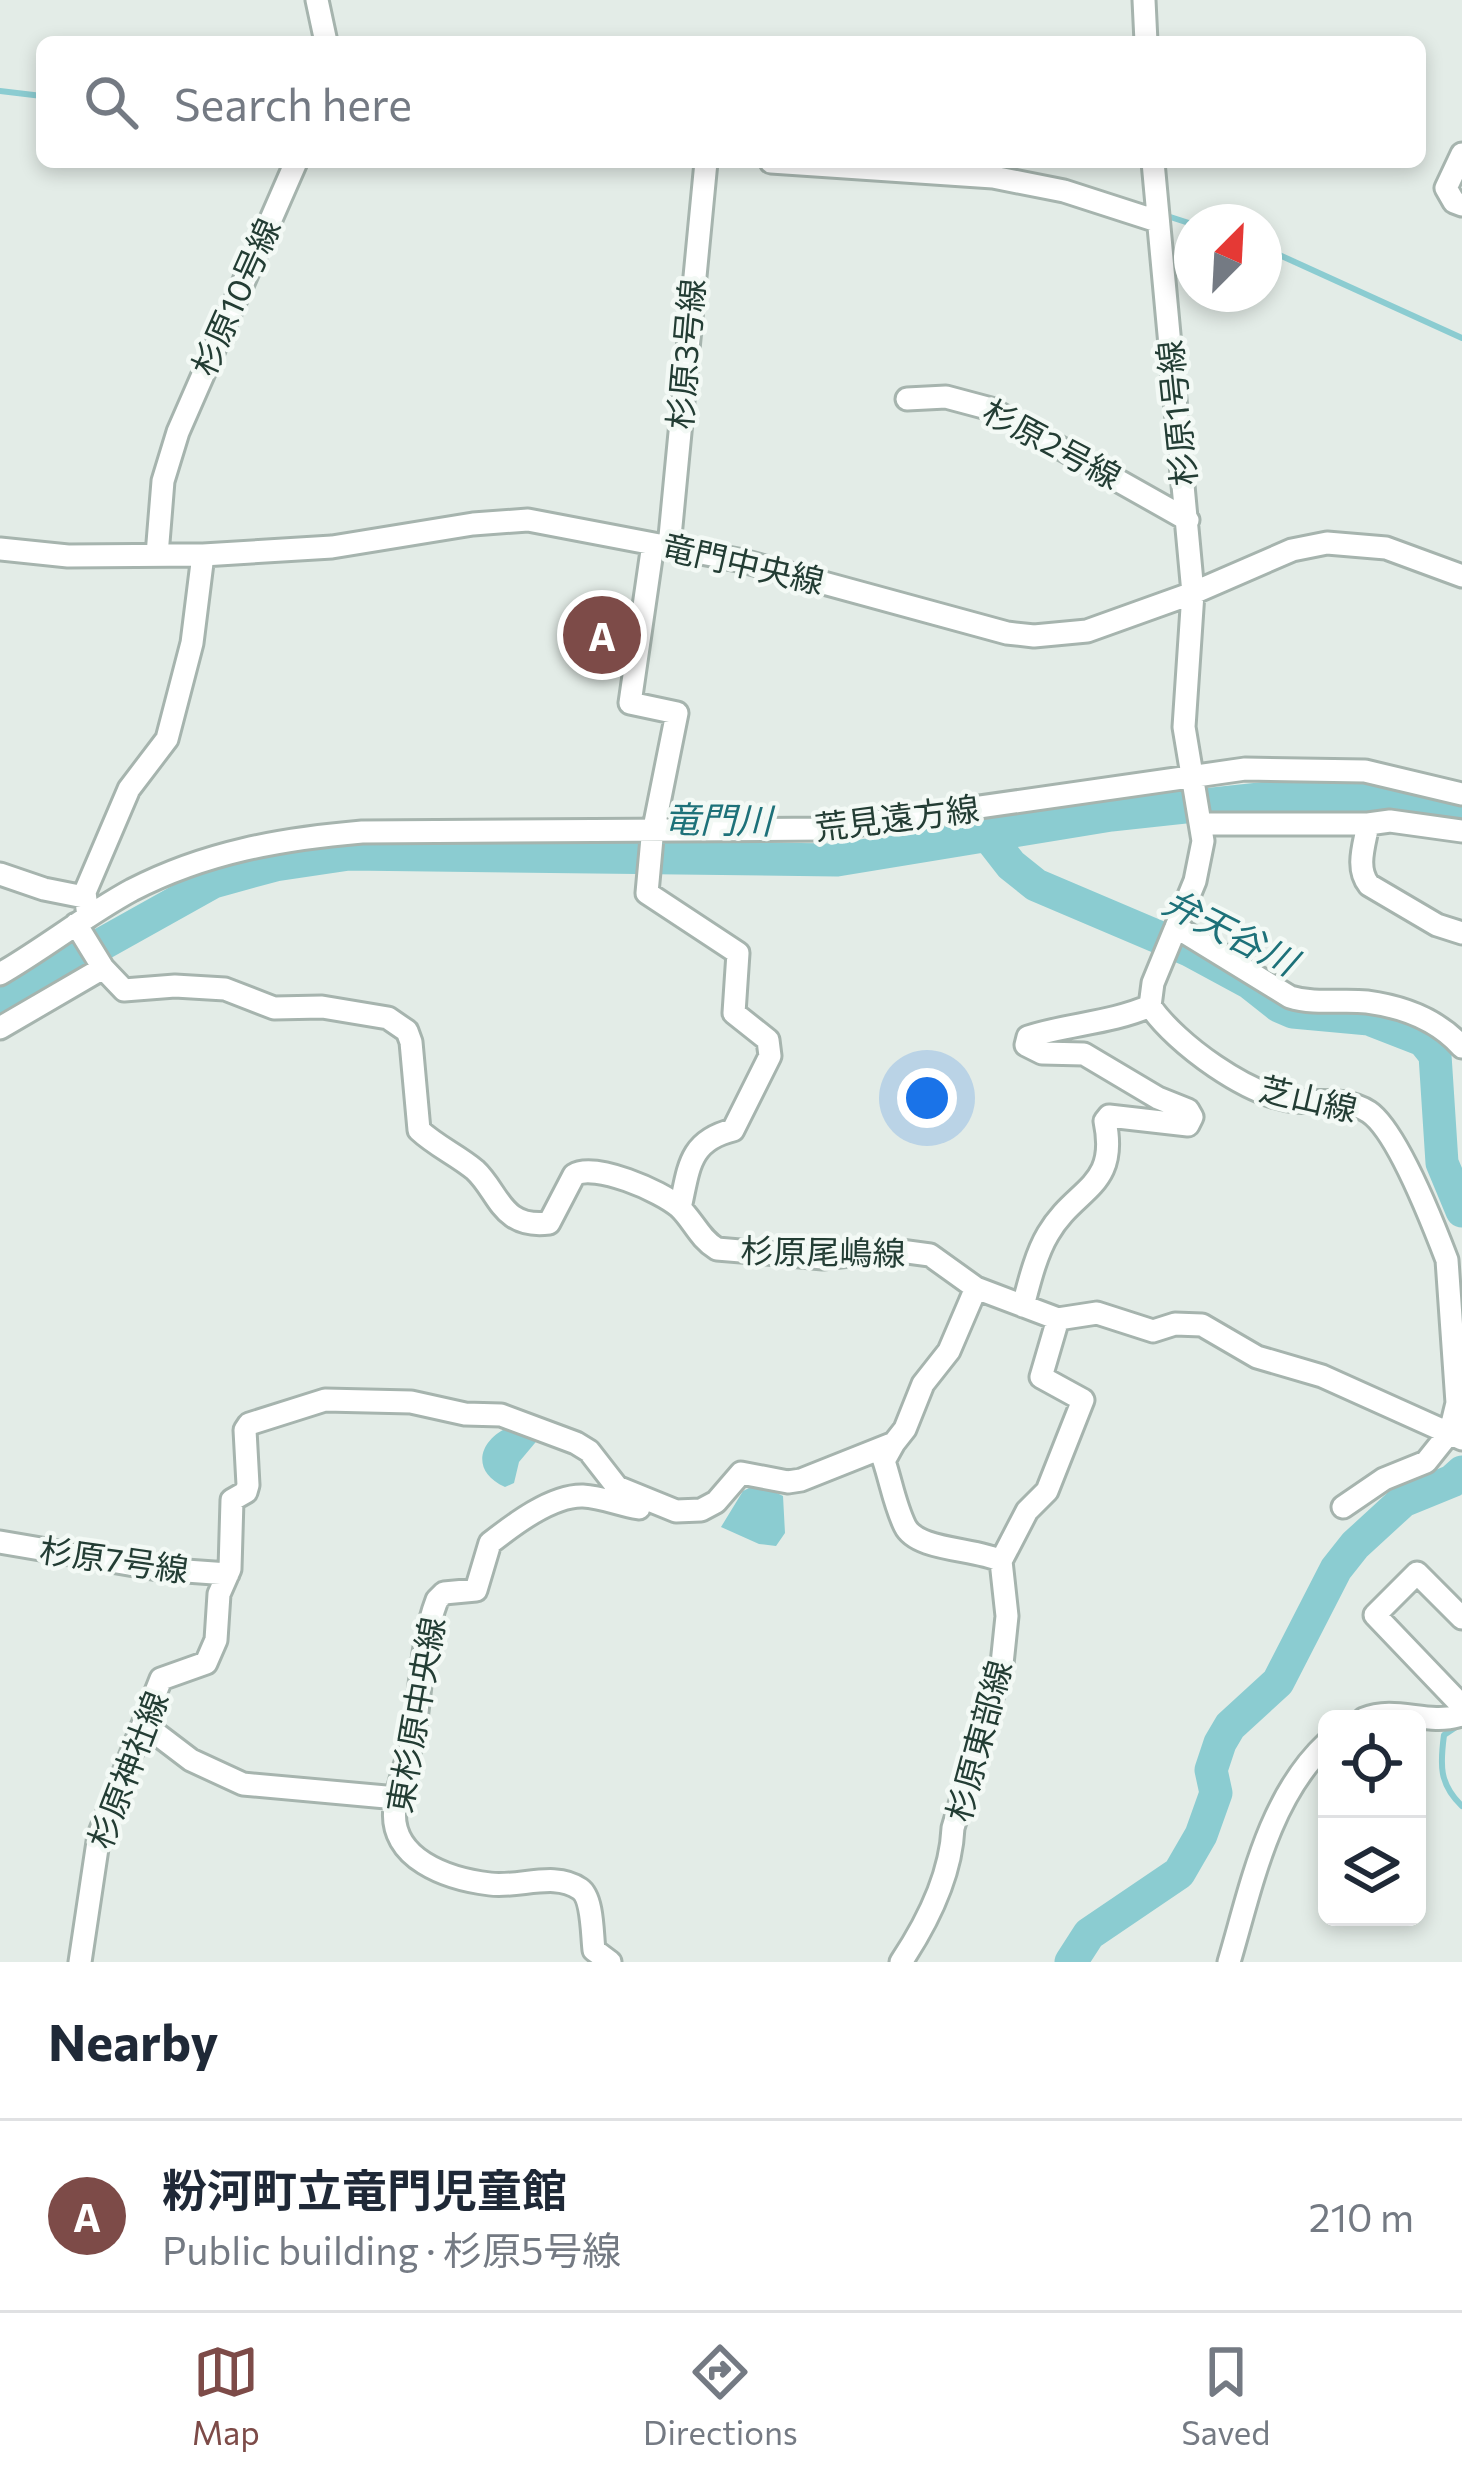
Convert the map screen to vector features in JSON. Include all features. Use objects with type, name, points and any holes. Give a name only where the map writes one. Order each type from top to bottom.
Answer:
[{"type":"street","points":[[316,0],[325,36]]},
{"type":"street","points":[[1144,0],[1146,36]]},
{"type":"street","points":[[1462,154],[1446,188],[1454,202],[1462,205]]},
{"type":"street","name":"杉原10号線","points":[[157,555],[163,482],[178,432],[293,168]]},
{"type":"street","name":"杉原3号線","points":[[652,835],[677,713],[629,703],[661,545],[705,168]]},
{"type":"street","points":[[860,168],[993,177],[1157,215]]},
{"type":"street","name":"杉原1号線","points":[[1150,1006],[1153,982],[1195,881],[1202,823],[1184,727],[1193,593],[1153,168]]},
{"type":"street","name":"杉原2号線","points":[[907,399],[946,398],[991,409],[1188,520]]},
{"type":"street","name":"竜門中央線","points":[[157,555],[332,547],[501,520],[528,520],[785,571],[1007,633],[1034,636],[1087,632],[1292,550],[1328,543],[1386,548],[1462,576]]},
{"type":"street","points":[[0,548],[68,556],[157,555]]},
{"type":"street","points":[[82,917],[129,789],[167,739],[191,643],[203,555]]},
{"type":"street","name":"荒見遠方線","points":[[0,974],[82,917],[132,891],[198,861],[287,838],[362,832],[652,835],[826,829],[1194,783],[1246,770],[1365,771],[1462,794]]},
{"type":"street","points":[[1202,823],[1390,821],[1462,831]]},
{"type":"street","points":[[1368,824],[1362,877],[1436,925],[1462,933]]},
{"type":"street","points":[[652,835],[647,893],[738,953],[734,1012],[768,1040],[770,1056],[733,1130],[717,1134],[696,1149],[680,1208]]},
{"type":"street","points":[[0,874],[82,917],[102,967],[0,1028]]},
{"type":"street","points":[[1173,936],[1290,997],[1306,1002],[1367,1002],[1437,1022],[1462,1047]]},
{"type":"street","name":"杉原尾嶋線","points":[[102,967],[124,990],[158,986],[225,989],[274,1008],[322,1007],[397,1022],[411,1042],[419,1130],[474,1170],[493,1200],[527,1222],[549,1223],[574,1175],[583,1170],[614,1177],[680,1208],[705,1242],[716,1249],[824,1258],[893,1250],[929,1256],[976,1288],[1058,1319],[1097,1312],[1153,1331],[1175,1324],[1202,1325],[1257,1357],[1322,1376],[1456,1436]]},
{"type":"street","points":[[1023,1306],[1048,1232],[1106,1169],[1109,1139],[1105,1121],[1109,1115],[1188,1125],[1192,1117],[1188,1110],[1158,1098],[1084,1054],[1032,1051],[1026,1045],[1028,1037],[1122,1018],[1150,1006]]},
{"type":"street","name":"芝山線","points":[[1150,1006],[1162,1023],[1248,1087],[1296,1101],[1352,1103],[1382,1123],[1447,1260],[1456,1436]]},
{"type":"street","points":[[976,1288],[949,1351],[923,1384],[905,1429],[884,1461],[906,1530],[915,1539],[982,1551],[1001,1561],[1028,1511],[1047,1491],[1083,1400],[1041,1377],[1058,1319]]},
{"type":"street","name":"杉原神社線","points":[[80,1962],[99,1835],[161,1679],[211,1657],[219,1594],[228,1574],[232,1500],[246,1492],[248,1485],[245,1430],[253,1421],[325,1400],[410,1402],[465,1414],[501,1414],[576,1443],[589,1451],[617,1487],[676,1511]]},
{"type":"street","points":[[1343,1507],[1384,1479],[1426,1462],[1456,1436]]},
{"type":"street","points":[[676,1511],[701,1510],[716,1502],[741,1473],[801,1480],[894,1443]]},
{"type":"street","name":"東杉原中央線","points":[[610,1962],[594,1950],[587,1896],[578,1887],[557,1881],[493,1885],[424,1864],[404,1849],[395,1830],[397,1798],[414,1735],[434,1607],[444,1593],[476,1590],[490,1543],[570,1496],[676,1511]]},
{"type":"street","name":"杉原7号線","points":[[0,1542],[158,1569],[228,1574]]},
{"type":"street","name":"杉原東部線","points":[[901,1962],[952,1852],[953,1828],[1002,1664],[1006,1616],[1001,1561]]},
{"type":"street","points":[[1426,1717],[1445,1720],[1461,1714],[1375,1615],[1417,1573],[1462,1618]]},
{"type":"street","points":[[145,1725],[190,1760],[243,1784],[397,1798]]},
{"type":"street","points":[[1229,1962],[1266,1838],[1305,1767],[1318,1753]]},
{"type":"water","points":[[515,1425],[540,1437],[519,1462],[514,1483],[505,1487],[486,1472],[483,1453],[494,1437]]},
{"type":"water","points":[[753,1486],[783,1496],[785,1533],[776,1546],[759,1544],[721,1527],[743,1491]]},
{"type":"waterway","points":[[0,91],[36,95]]},
{"type":"waterway","points":[[1161,214],[1174,218]]},
{"type":"waterway","points":[[1282,256],[1462,338]]},
{"type":"waterway","name":"竜門川","points":[[0,1001],[213,882],[275,865],[349,854],[837,860],[1111,815],[1278,797],[1345,797],[1462,818]]},
{"type":"waterway","name":"弁天谷川","points":[[990,838],[1011,865],[1036,885],[1189,950],[1250,983],[1279,1006],[1293,1012],[1369,1019],[1423,1040],[1435,1055],[1442,1163],[1462,1211]]},
{"type":"waterway","name":"弁天谷川","points":[[1071,1962],[1089,1934],[1179,1873],[1201,1835],[1216,1793],[1211,1770],[1220,1743],[1230,1726],[1278,1682],[1336,1569],[1355,1545],[1403,1501],[1452,1481],[1462,1472]]},
{"type":"waterway","points":[[1459,1725],[1444,1735],[1442,1765],[1445,1782],[1462,1806]]},
{"type":"place","name":"粉河町立竜門児童館","points":[[602,635]]}]
